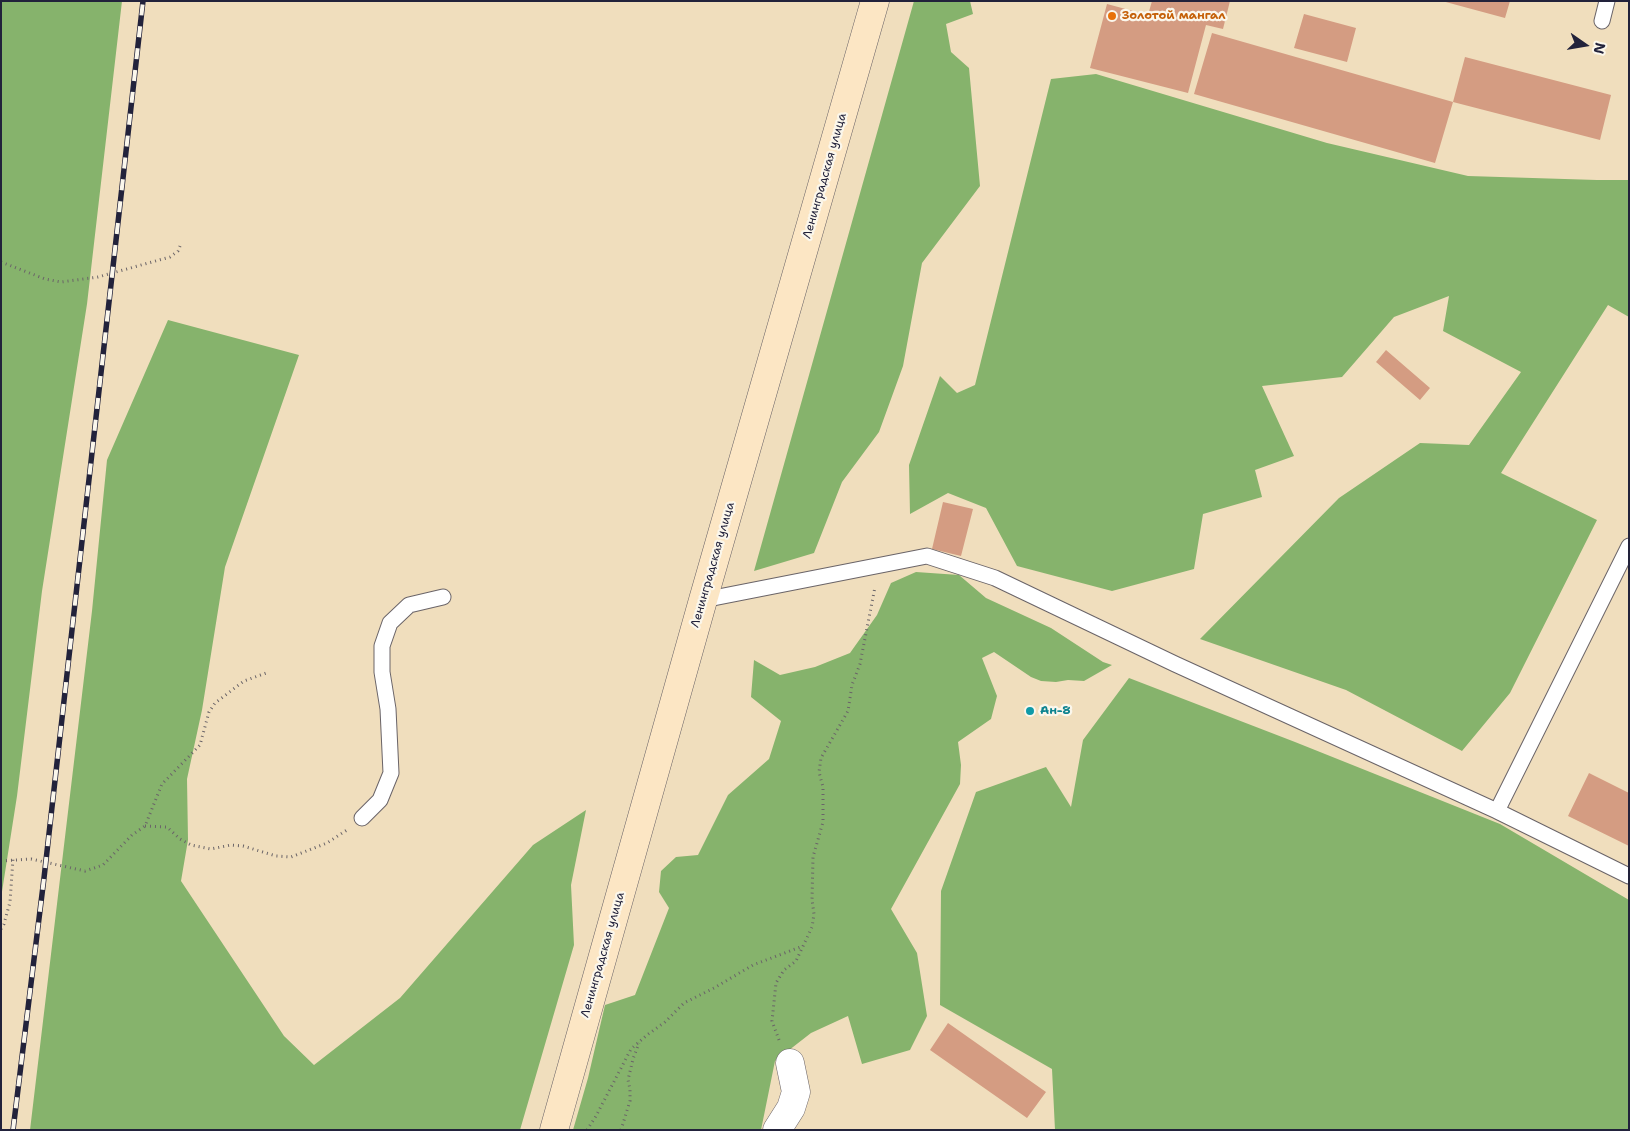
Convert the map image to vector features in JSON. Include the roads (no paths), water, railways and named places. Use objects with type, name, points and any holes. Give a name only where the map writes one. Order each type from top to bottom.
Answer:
[{"type":"main road","name":"Ленинградская улица","points":[[554,1130],[703,600],[875,1]]},
{"type":"street","points":[[777,1130],[791,1108],[796,1092],[790,1063]]},
{"type":"lane","points":[[1602,22],[1607,1]]},
{"type":"lane","points":[[1497,811],[1629,546]]},
{"type":"lane","points":[[703,600],[927,556],[995,578],[1166,660],[1497,811],[1629,876]]},
{"type":"lane","points":[[362,818],[380,800],[391,773],[388,709],[382,672],[382,646],[390,623],[409,605],[443,597]]},
{"type":"railway","points":[[13,1130],[44,878],[143,1]]},
{"type":"place","name":"Золотой мангал","points":[[1112,16]]},
{"type":"place","name":"Ан-8","points":[[1030,711]]}]
